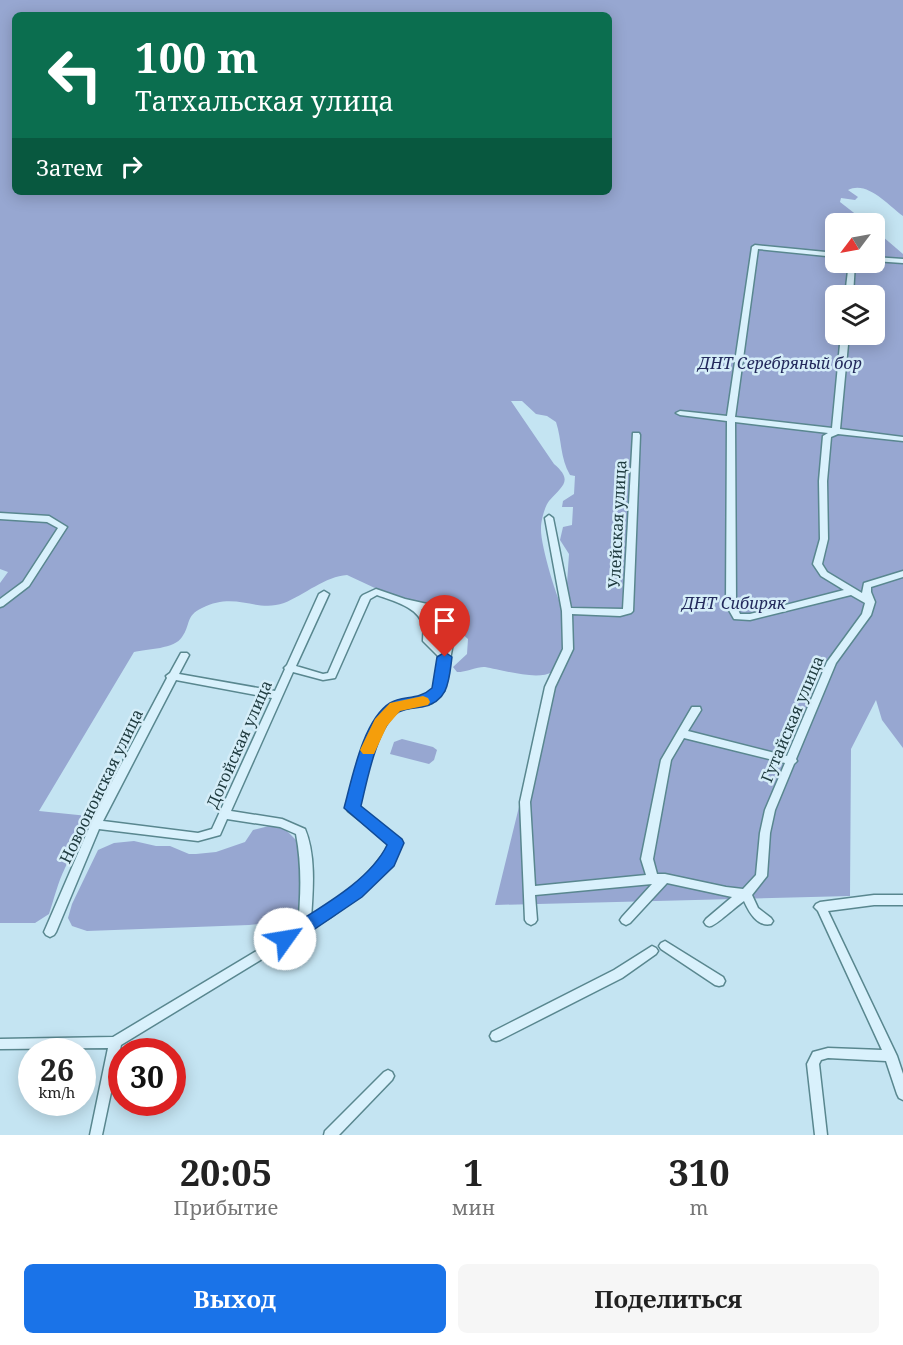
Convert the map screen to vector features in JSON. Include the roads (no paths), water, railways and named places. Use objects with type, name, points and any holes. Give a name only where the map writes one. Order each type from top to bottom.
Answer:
[{"type":"street","points":[[825,254],[755,247],[731,418],[731,605],[737,617],[750,617],[850,592]]},
{"type":"street","points":[[885,260],[903,261]]},
{"type":"street","points":[[836,432],[844,345]]},
{"type":"street","points":[[680,413],[903,439]]},
{"type":"street","points":[[836,432],[827,436],[823,481],[824,539],[817,564],[824,574],[850,592],[870,602]]},
{"type":"street","name":"Улейская улица","points":[[567,611],[625,613],[628,611],[636,435]]},
{"type":"street","points":[[0,516],[49,519],[63,527],[26,584],[0,604]]},
{"type":"street","points":[[531,920],[525,802],[550,687],[568,649],[567,611],[549,518]]},
{"type":"street","name":"Гутайская улица","points":[[746,894],[760,876],[770,810],[792,761],[810,711],[832,662],[866,615],[870,602],[866,592],[867,585],[903,574]]},
{"type":"street","name":"Догойская улица","points":[[289,668],[323,677],[332,676],[366,597],[376,592],[404,602],[417,611],[428,625],[428,640],[445,657]]},
{"type":"street","name":"Догойская улица","points":[[96,824],[198,837],[216,832],[324,594]]},
{"type":"street","points":[[122,1038],[304,928],[356,892],[388,861],[396,843],[352,808],[355,796],[368,750],[380,723],[395,707],[428,701],[440,691],[450,633],[450,616],[441,610],[404,602]]},
{"type":"street","name":"Новоононская улица","points":[[50,932],[96,824],[171,676],[184,655]]},
{"type":"street","points":[[171,676],[277,695]]},
{"type":"street","points":[[653,880],[647,859],[666,760],[684,734],[696,710]]},
{"type":"street","points":[[684,734],[792,761]]},
{"type":"street","points":[[224,814],[282,823],[301,832],[306,854],[308,884],[304,928]]},
{"type":"street","points":[[529,891],[665,878],[726,892],[746,894]]},
{"type":"street","points":[[626,920],[665,878]]},
{"type":"street","points":[[746,894],[754,911],[767,921]]},
{"type":"street","points":[[710,922],[746,894]]},
{"type":"street","points":[[903,900],[874,900],[822,910],[891,1056],[903,1094]]},
{"type":"street","points":[[664,946],[719,981]]},
{"type":"street","points":[[496,1036],[618,974],[652,951]]},
{"type":"street","points":[[0,1044],[108,1042]]},
{"type":"street","points":[[821,1135],[813,1064],[817,1056],[828,1053],[891,1056]]},
{"type":"street","points":[[96,1135],[108,1076]]},
{"type":"street","points":[[330,1135],[388,1076]]},
{"type":"park label","name":"ДНТ Серебряный бор","points":[[780,363]]},
{"type":"park label","name":"ДНТ Сибиряк","points":[[734,603]]}]
